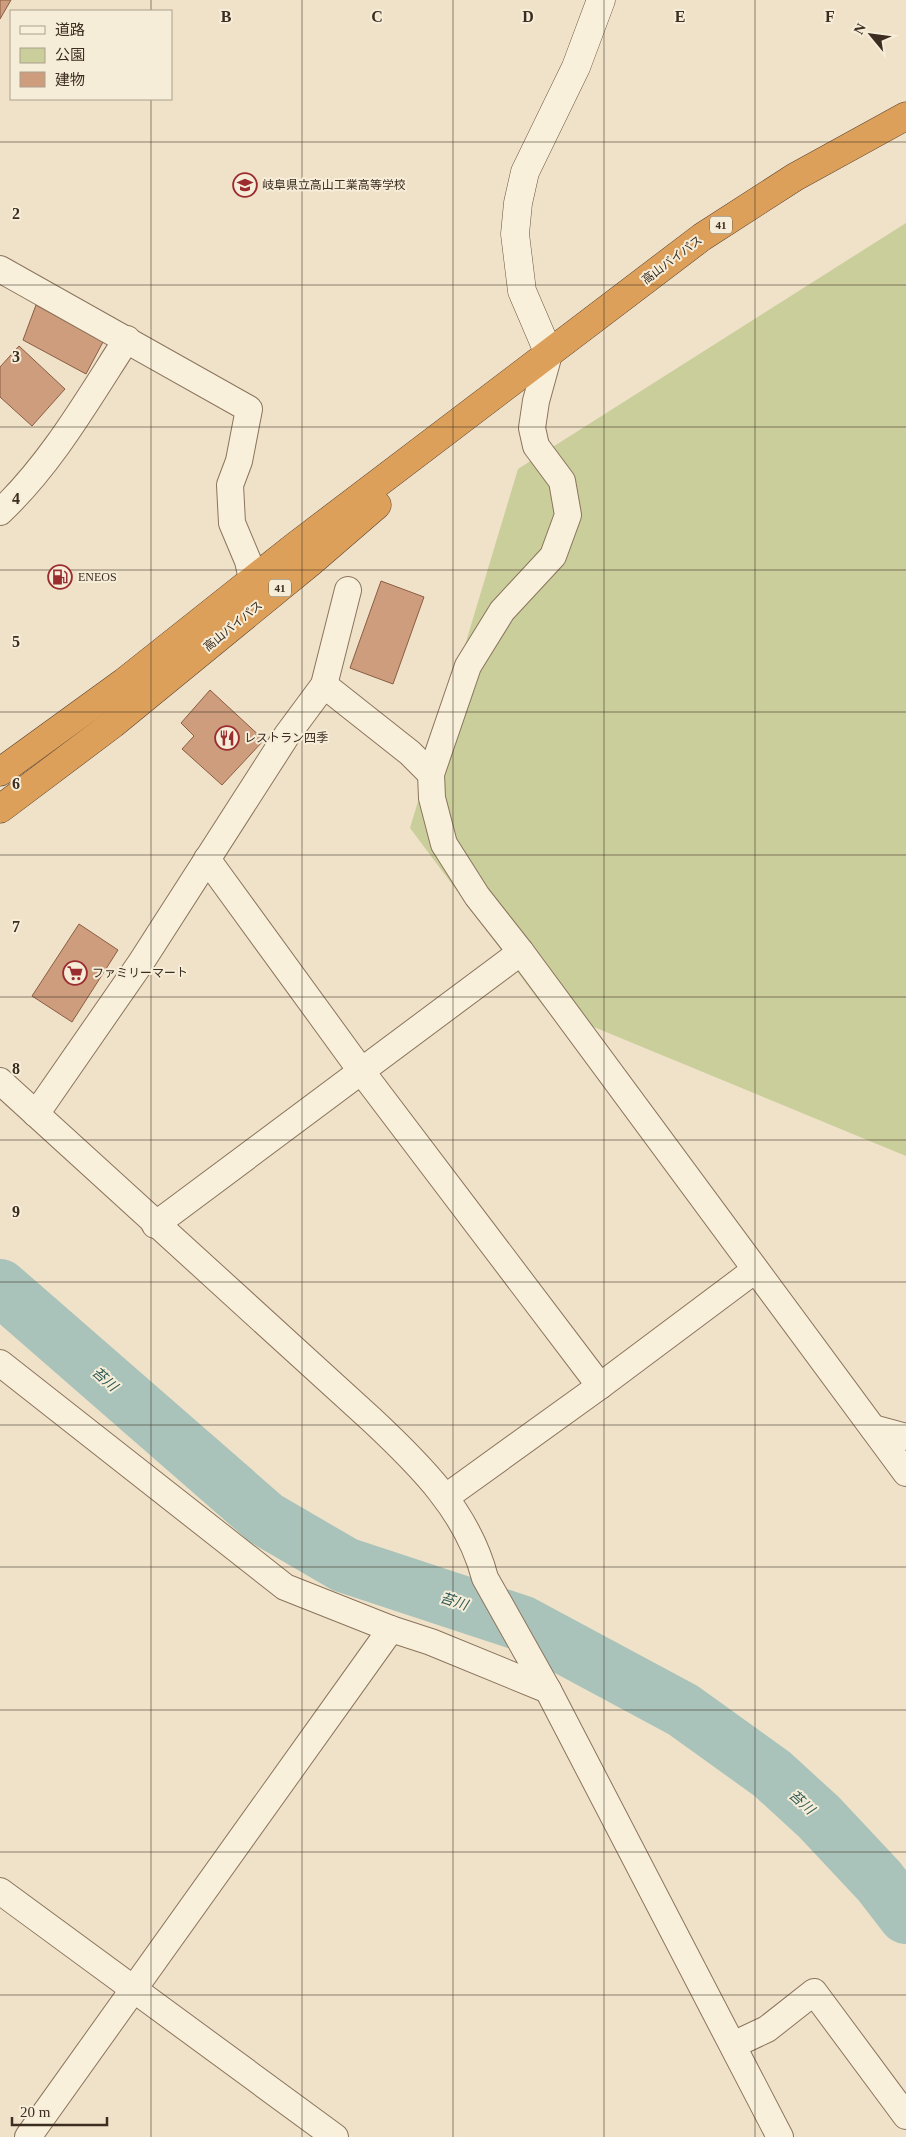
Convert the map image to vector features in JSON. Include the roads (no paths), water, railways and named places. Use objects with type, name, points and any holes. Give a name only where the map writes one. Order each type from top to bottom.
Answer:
[{"type":"highway","name":"高山バイパス","points":[[0,772],[124,682],[252,579],[702,237],[795,177],[906,116]]},
{"type":"highway","name":"高山バイパス","points":[[0,809],[113,724],[311,562],[549,354]]},
{"type":"street","points":[[601,0],[576,67],[525,172],[518,203],[515,234],[522,291],[549,354],[536,401],[532,428],[536,446],[562,481],[568,515],[553,556],[502,611],[468,666],[431,774],[432,798],[444,844],[477,896],[521,952],[906,1473]]},
{"type":"street","points":[[0,269],[249,409],[240,461],[230,485],[232,523],[248,562],[252,579]]},
{"type":"street","points":[[0,512],[21,493],[46,462],[127,339]]},
{"type":"street","points":[[36,1114],[140,964],[287,735],[324,685],[348,590]]},
{"type":"street","points":[[324,685],[403,747],[431,774]]},
{"type":"street","points":[[207,859],[362,1072],[600,1386]]},
{"type":"street","points":[[155,1224],[521,952]]},
{"type":"street","points":[[0,1081],[372,1420],[408,1454],[446,1498],[460,1518],[480,1558],[485,1578],[548,1690],[780,2137]]},
{"type":"street","points":[[446,1498],[755,1270]]},
{"type":"street","points":[[0,1363],[285,1587],[391,1630],[431,1642],[548,1690]]},
{"type":"street","points":[[873,1428],[906,1437]]},
{"type":"street","points":[[28,2137],[391,1630]]},
{"type":"street","points":[[0,1891],[335,2137]]},
{"type":"street","points":[[733,2045],[767,2029],[814,1992],[906,2116]]},
{"type":"waterway","name":"苔川","points":[[0,1287],[266,1519],[345,1565],[521,1623],[683,1710],[772,1774],[819,1817],[879,1881],[906,1916]]},
{"type":"place","name":"岐阜県立高山工業高等学校","points":[[245,185]]},
{"type":"place","name":"ENEOS","points":[[60,577]]},
{"type":"place","name":"レストラン四季","points":[[227,738]]},
{"type":"place","name":"ファミリーマート","points":[[75,973]]}]
